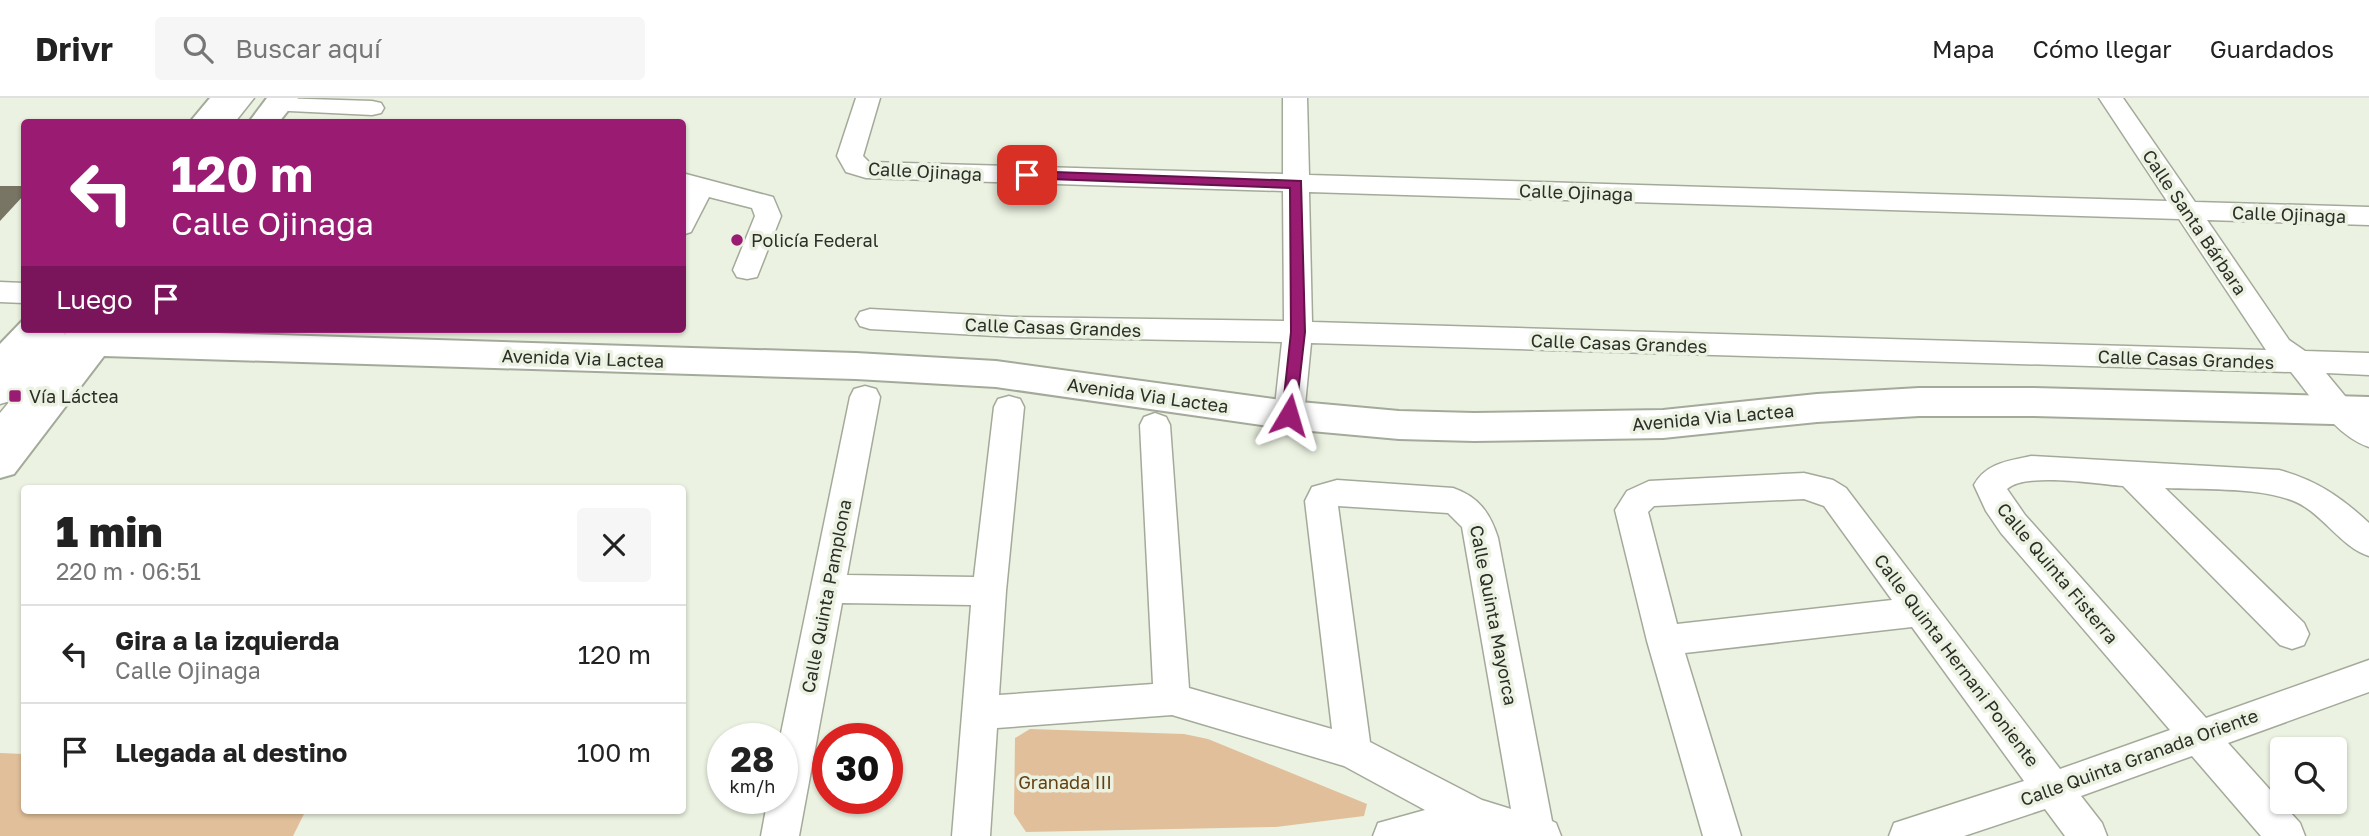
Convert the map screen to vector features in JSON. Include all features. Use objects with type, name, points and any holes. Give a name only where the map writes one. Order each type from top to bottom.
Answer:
[{"type":"main road","points":[[208,119],[226,98]]},
{"type":"main road","points":[[0,368],[38,333]]},
{"type":"main road","name":"Avenida Via Lactea","points":[[504,333],[951,346],[1127,366],[1291,404],[1399,425],[1555,427],[1663,424],[1817,408],[1919,402],[2034,402],[2311,383],[2369,384]]},
{"type":"main road","points":[[0,463],[95,334]]},
{"type":"main road","name":"Avenida Via Lactea","points":[[95,334],[996,374],[1291,404]]},
{"type":"street","points":[[224,119],[242,98]]},
{"type":"street","name":"Calle Ojinaga","points":[[868,98],[850,156],[855,166],[866,170],[2369,216]]},
{"type":"street","points":[[1291,404],[1298,332],[1295,98]]},
{"type":"street","name":"Calle Santa Bárbara","points":[[2111,98],[2311,383],[2369,454]]},
{"type":"street","points":[[250,119],[273,106],[372,108]]},
{"type":"street","points":[[686,209],[692,184],[764,203],[768,209],[747,270]]},
{"type":"street","points":[[0,292],[21,293]]},
{"type":"street","name":"Calle Casas Grandes","points":[[870,319],[1014,327],[1298,332],[2311,383],[2369,364]]},
{"type":"street","points":[[0,393],[39,333]]},
{"type":"street","points":[[0,435],[95,334]]},
{"type":"street","name":"Calle Santa Bárbara","points":[[2311,383],[2369,435]]},
{"type":"street","name":"Calle Quinta Pamplona","points":[[780,836],[865,397]]},
{"type":"street","points":[[971,836],[989,592],[1010,407]]},
{"type":"street","points":[[1155,425],[1172,699]]},
{"type":"street","name":"Calle Quinta Fisterra","points":[[2286,836],[2012,524],[1997,502],[1990,485],[2003,474],[2031,468],[2279,482],[2300,486],[2318,497],[2369,543]]},
{"type":"street","points":[[2130,473],[2292,634]]},
{"type":"street","name":"Calle Quinta Hernani Poniente","points":[[1664,641],[1632,509],[1638,500],[1649,494],[1804,486],[1822,489],[1835,497],[2088,836]]},
{"type":"street","name":"Calle Quinta Mayorca","points":[[1353,752],[1321,500],[1323,496],[1337,493],[1454,501],[1468,508],[1482,538],[1539,835]]},
{"type":"street","points":[[827,589],[989,592]]},
{"type":"street","points":[[1722,836],[1664,641],[1920,611]]},
{"type":"street","name":"Calle Quinta Granada Oriente","points":[[1908,836],[2053,789],[2369,676]]},
{"type":"street","points":[[981,713],[1172,699],[1353,752],[1474,816],[1539,835]]},
{"type":"street","points":[[1392,836],[1474,816]]},
{"type":"green space","name":"Granada III","points":[[1030,729],[1184,734],[1208,739],[1367,804],[1364,816],[1276,827],[1026,832],[1014,814],[1015,738]]},
{"type":"green space","points":[[0,753],[21,754],[21,814],[304,814],[293,836],[0,836]]},
{"type":"building","points":[[0,186],[21,186],[21,198],[0,221]]},
{"type":"place","name":"Policía Federal","points":[[737,240]]},
{"type":"place","name":"Vía Láctea","points":[[15,396]]},
{"type":"route","points":[[1027,175],[1296,184],[1298,332],[1289,415]]}]
